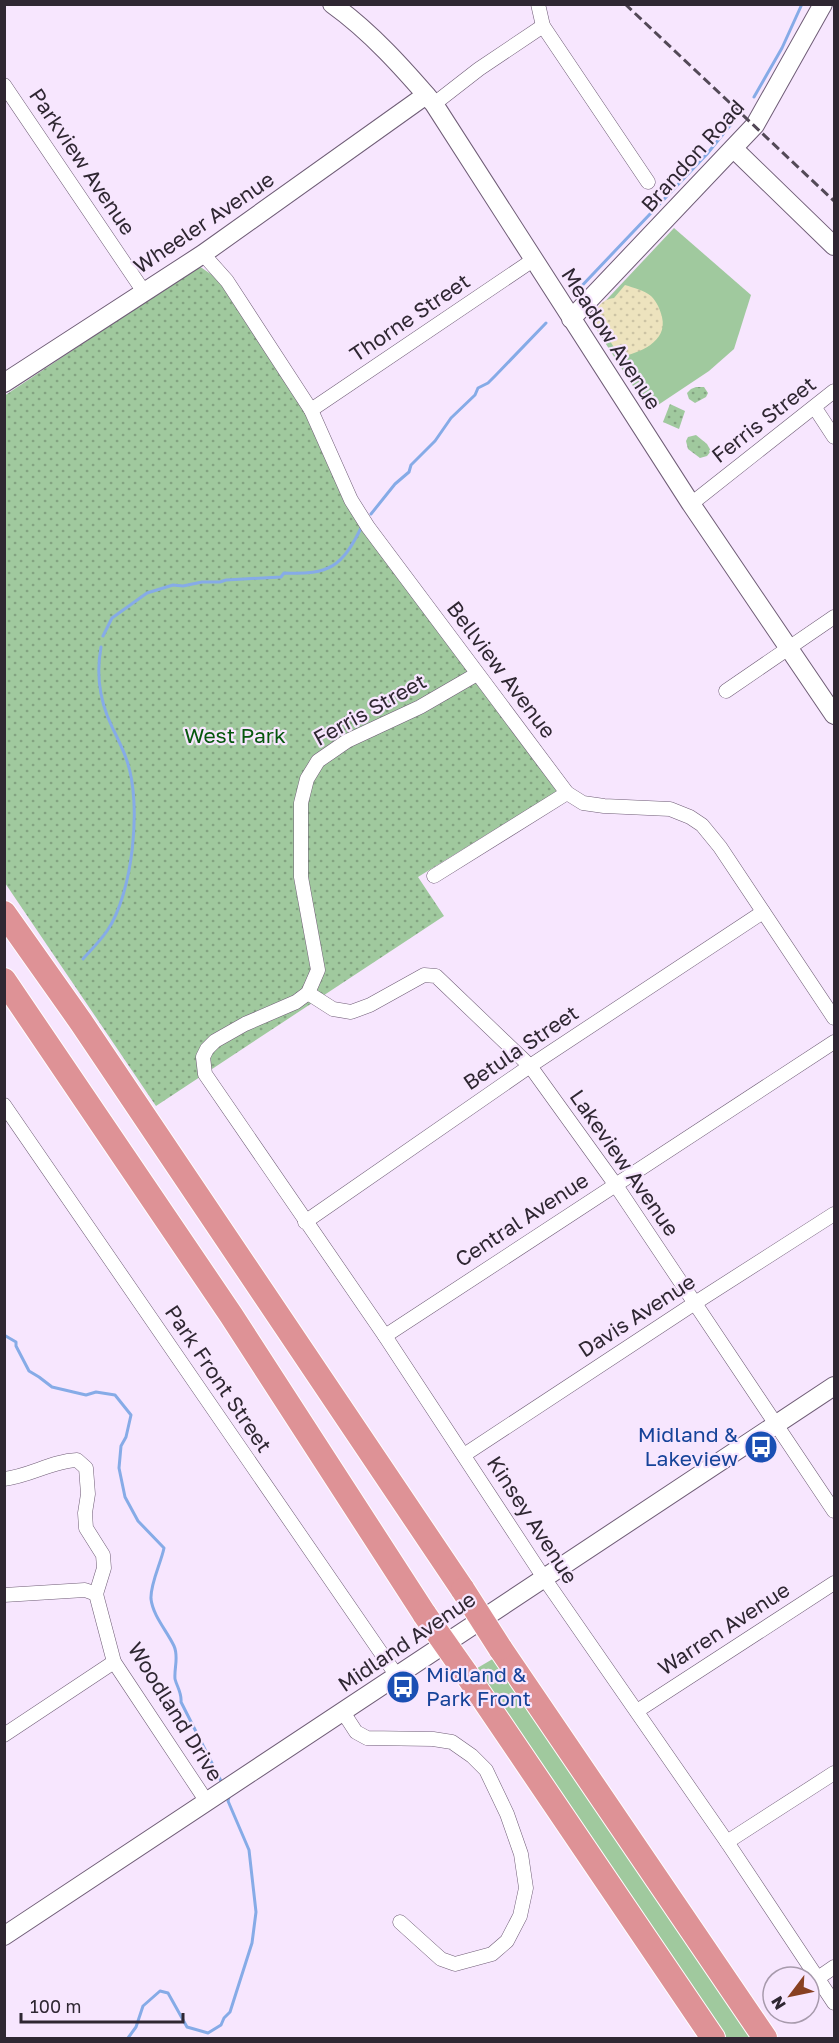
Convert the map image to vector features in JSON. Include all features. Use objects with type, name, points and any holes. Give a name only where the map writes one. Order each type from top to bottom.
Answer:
[{"type":"highway","points":[[4,913],[88,1032],[765,2038]]},
{"type":"highway","points":[[4,980],[231,1315],[425,1615],[713,2038]]},
{"type":"street","name":"Meadow Avenue","points":[[332,4],[348,15],[393,58],[430,99],[691,504],[834,715]]},
{"type":"street","points":[[538,4],[543,26],[648,182]]},
{"type":"street","name":"Brandon Road","points":[[571,319],[734,150],[760,117],[823,4]]},
{"type":"street","name":"Wheeler Avenue","points":[[6,379],[203,254],[430,99],[543,26]]},
{"type":"street","name":"Parkview Avenue","points":[[4,85],[144,292]]},
{"type":"street","points":[[734,150],[834,246]]},
{"type":"street","name":"Bellview Avenue","points":[[203,254],[227,281],[311,410],[351,500],[368,527],[567,793],[583,803],[670,809],[702,825],[830,1003],[834,1018]]},
{"type":"street","name":"Thorne Street","points":[[311,410],[533,260]]},
{"type":"street","name":"Ferris Street","points":[[691,504],[834,391]]},
{"type":"street","points":[[815,408],[834,437]]},
{"type":"street","points":[[726,691],[834,617]]},
{"type":"street","name":"Ferris Street","points":[[308,993],[318,970],[301,877],[301,803],[306,779],[318,761],[347,741],[420,707],[477,674]]},
{"type":"street","points":[[434,876],[567,793]]},
{"type":"street","name":"Betula Street","points":[[305,1222],[530,1066],[763,912]]},
{"type":"street","name":"Lakeview Avenue","points":[[308,993],[333,1009],[351,1012],[370,1005],[424,975],[436,976],[530,1066],[615,1184],[834,1511]]},
{"type":"street","name":"Kinsey Avenue","points":[[308,993],[296,1002],[245,1024],[215,1041],[203,1057],[205,1074],[385,1336],[544,1578],[809,1965]]},
{"type":"street","name":"Central Avenue","points":[[385,1336],[834,1042]]},
{"type":"street","name":"Park Front Street","points":[[4,1105],[397,1676]]},
{"type":"street","name":"Davis Avenue","points":[[464,1455],[834,1214]]},
{"type":"street","name":"Midland Avenue","points":[[4,1936],[834,1386]]},
{"type":"street","points":[[4,1479],[22,1476],[60,1461],[77,1460],[87,1468],[86,1528],[103,1555],[104,1568],[96,1594],[85,1590],[4,1595]]},
{"type":"street","name":"Warren Avenue","points":[[637,1711],[834,1583]]},
{"type":"street","name":"Woodland Drive","points":[[96,1594],[114,1662],[207,1802]]},
{"type":"street","points":[[4,1735],[114,1662]]},
{"type":"street","points":[[343,1712],[356,1732],[367,1738],[433,1739],[452,1742],[472,1756],[486,1770],[507,1814],[521,1854],[526,1888],[520,1916],[507,1941],[492,1954],[455,1964],[448,1962],[435,1954],[400,1922]]},
{"type":"street","points":[[727,1842],[834,1773]]},
{"type":"street","points":[[821,1976],[834,1968]]},
{"type":"street","name":"Kinsey Avenue","points":[[821,1983],[834,2003]]},
{"type":"green space","points":[[674,228],[751,295],[734,349],[709,371],[649,411],[595,327],[593,320],[595,312]]},
{"type":"green space","name":"West Park","points":[[199,266],[218,279],[303,408],[403,573],[559,790],[418,877],[444,916],[156,1106],[5,883],[4,396]]},
{"type":"green space","points":[[696,387],[704,387],[708,393],[706,397],[695,403],[689,399],[687,393]]},
{"type":"green space","points":[[670,404],[685,411],[679,429],[663,422]]},
{"type":"green space","points":[[696,435],[707,444],[711,451],[707,456],[700,458],[688,449],[686,441],[688,437]]},
{"type":"green space","points":[[496,1657],[754,2038],[727,2038],[474,1670]]},
{"type":"sand","points":[[625,285],[651,296],[659,308],[663,326],[661,333],[650,345],[635,353],[620,357],[605,333],[599,332],[595,315],[603,302],[614,298]]},
{"type":"waterway","points":[[754,97],[782,48],[802,4]]},
{"type":"waterway","points":[[575,293],[707,154],[736,118]]},
{"type":"waterway","points":[[371,514],[395,484],[409,472],[411,465],[435,441],[451,418],[475,395],[478,388],[488,383],[546,323]]},
{"type":"waterway","points":[[103,636],[112,618],[147,593],[173,585],[281,577],[284,573],[324,570],[333,566],[348,551],[362,526]]},
{"type":"waterway","points":[[83,959],[104,935],[116,915],[129,872],[134,824],[132,779],[123,749],[102,699],[99,673],[101,647]]},
{"type":"waterway","points":[[4,1279],[4,1284]]},
{"type":"waterway","points":[[4,1335],[16,1342],[29,1371],[52,1387],[86,1395],[96,1392],[115,1395],[131,1415],[126,1437],[121,1446],[119,1468],[125,1497],[138,1521],[164,1548],[152,1587],[152,1605],[175,1650],[175,1679],[181,1702],[221,1781]]},
{"type":"waterway","points":[[128,2038],[136,2027],[143,2006],[160,1991],[168,1993],[187,2027],[208,2033],[221,2025],[230,2012],[252,1943],[256,1912],[249,1850],[228,1801],[229,1797]]},
{"type":"railway","points":[[625,4],[834,201]]},
{"type":"place","name":"Midland & Lakeview","points":[[761,1447]]},
{"type":"place","name":"Midland & Park Front","points":[[403,1687]]}]
